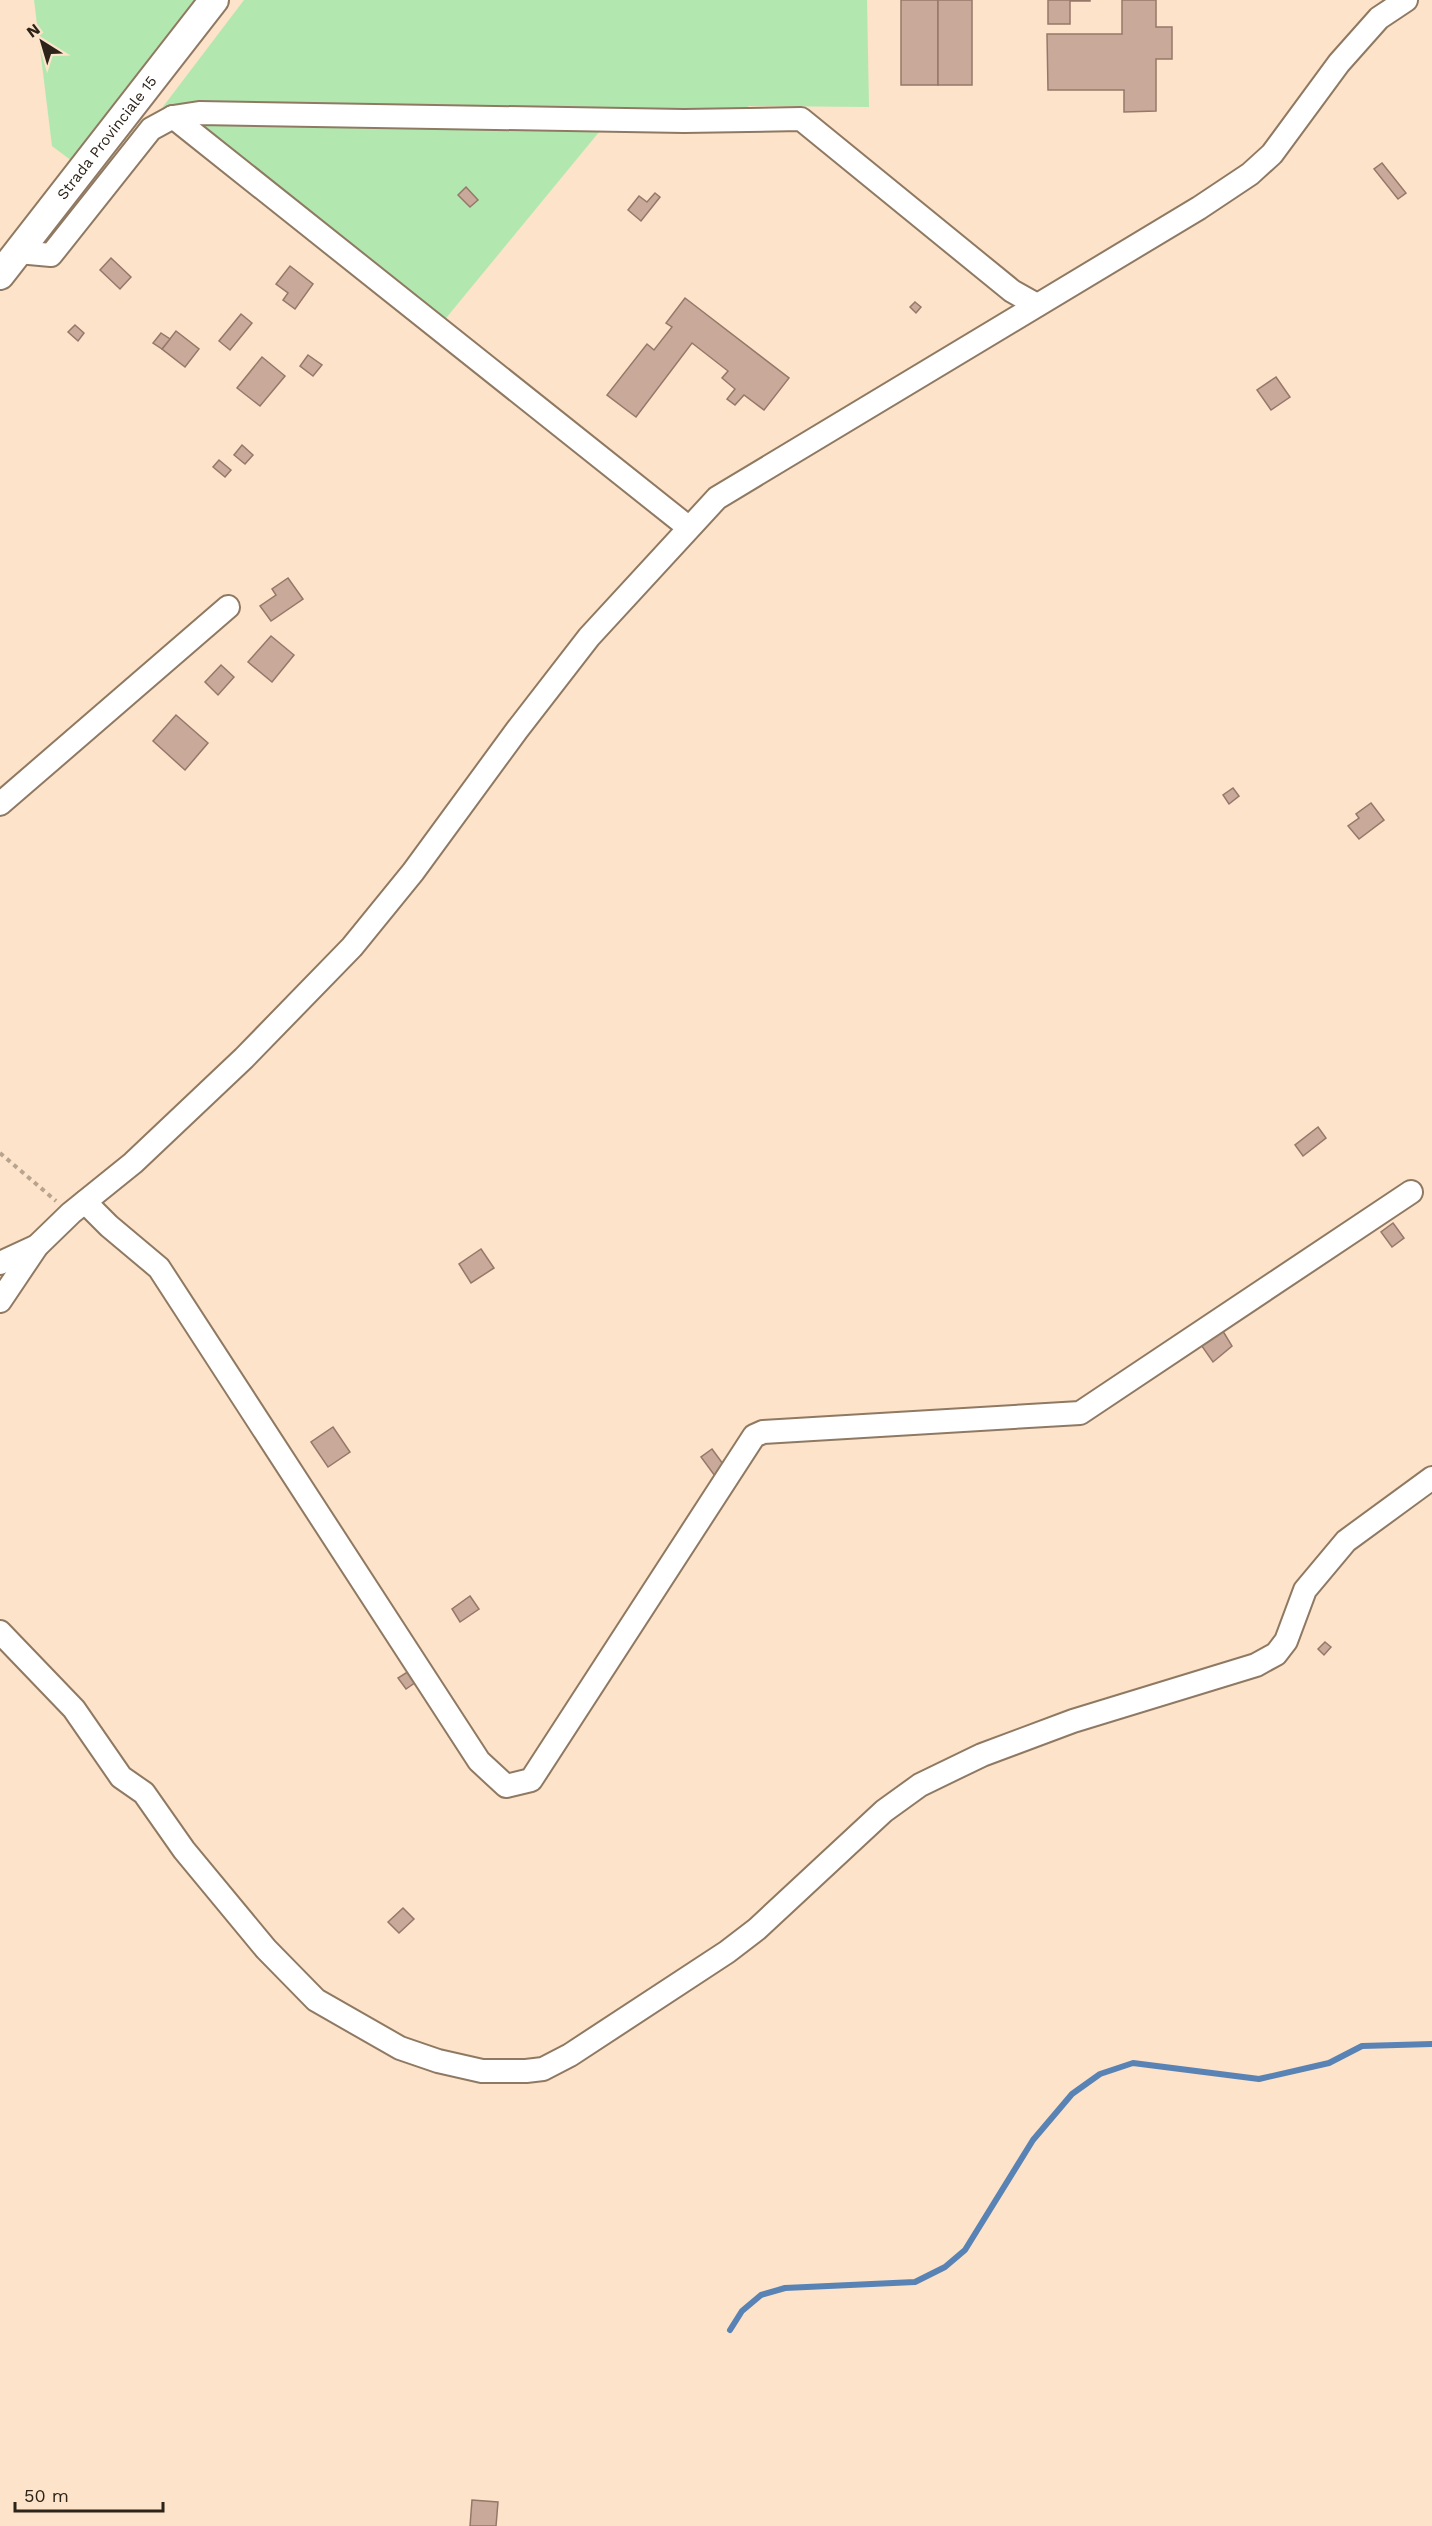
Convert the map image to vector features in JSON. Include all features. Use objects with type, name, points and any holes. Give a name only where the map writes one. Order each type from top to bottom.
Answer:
[{"type":"main road","name":"Strada Provinciale 15","points":[[0,275],[214,0]]},
{"type":"street","points":[[0,1301],[37,1246],[78,1208],[133,1163],[244,1058],[352,947],[413,872],[582,646],[688,527],[717,498],[1199,208],[1250,174],[1272,154],[1339,63],[1379,18],[1406,0]]},
{"type":"street","points":[[18,252],[51,255],[152,129],[173,117],[210,113],[684,121],[801,119],[1012,291],[1037,305]]},
{"type":"street","points":[[173,117],[688,527]]},
{"type":"street","points":[[0,804],[228,607]]},
{"type":"street","points":[[78,1208],[109,1226],[159,1268],[479,1761],[506,1786],[531,1780],[754,1436],[763,1432],[1080,1413],[1411,1192]]},
{"type":"street","points":[[0,1263],[37,1246]]},
{"type":"street","points":[[0,1632],[74,1708],[121,1777],[144,1793],[184,1850],[266,1949],[316,2000],[400,2048],[438,2061],[482,2071],[526,2071],[543,2069],[570,2055],[727,1952],[757,1929],[884,1811],[920,1785],[982,1755],[1073,1722],[1256,1665],[1276,1654],[1286,1641],[1305,1590],[1346,1541],[1432,1478]]},
{"type":"path","points":[[0,1153],[78,1208]]},
{"type":"green space","points":[[34,0],[195,0],[72,161],[52,146]]},
{"type":"green space","points":[[244,0],[867,0],[869,107],[749,106],[742,112],[162,108]]},
{"type":"green space","points":[[198,119],[604,126],[442,323],[193,125]]},
{"type":"building","points":[[901,0],[938,0],[938,85],[901,85]]},
{"type":"building","points":[[938,0],[972,0],[972,85],[938,85]]},
{"type":"building","points":[[1048,0],[1090,1],[1070,1],[1070,24],[1048,24]]},
{"type":"building","points":[[1122,0],[1156,0],[1156,27],[1172,27],[1172,59],[1156,59],[1156,111],[1124,112],[1124,90],[1048,90],[1047,34],[1122,34]]},
{"type":"building","points":[[1382,163],[1406,193],[1398,199],[1374,169]]},
{"type":"building","points":[[466,187],[478,200],[470,207],[458,195]]},
{"type":"building","points":[[655,193],[660,197],[641,221],[628,210],[639,196],[647,202]]},
{"type":"building","points":[[111,258],[131,277],[120,289],[100,270]]},
{"type":"building","points":[[290,266],[313,284],[295,309],[283,300],[288,293],[276,284]]},
{"type":"building","points":[[685,298],[789,378],[764,410],[744,395],[735,405],[727,399],[735,389],[722,378],[728,371],[692,343],[636,417],[607,395],[647,344],[654,350],[672,327],[666,323]]},
{"type":"building","points":[[915,302],[921,307],[916,313],[910,307]]},
{"type":"building","points":[[241,314],[252,323],[230,350],[219,341]]},
{"type":"building","points":[[75,325],[84,333],[78,341],[68,332]]},
{"type":"building","points":[[176,331],[199,349],[185,367],[162,349]]},
{"type":"building","points":[[161,333],[170,339],[162,349],[153,343]]},
{"type":"building","points":[[308,355],[322,365],[313,376],[300,366]]},
{"type":"building","points":[[262,357],[285,376],[260,406],[237,388]]},
{"type":"building","points":[[1276,377],[1290,397],[1271,410],[1257,390]]},
{"type":"building","points":[[242,445],[253,455],[245,464],[234,455]]},
{"type":"building","points":[[219,460],[231,470],[225,477],[213,467]]},
{"type":"building","points":[[288,578],[303,599],[271,621],[260,606],[276,595],[272,589]]},
{"type":"building","points":[[271,636],[294,655],[272,682],[248,662]]},
{"type":"building","points":[[221,665],[234,677],[218,695],[205,682]]},
{"type":"building","points":[[176,715],[208,743],[185,770],[153,741]]},
{"type":"building","points":[[1233,788],[1239,796],[1229,804],[1223,795]]},
{"type":"building","points":[[1371,803],[1384,820],[1359,839],[1348,826],[1359,818],[1356,814]]},
{"type":"building","points":[[1318,1127],[1326,1138],[1303,1156],[1295,1145]]},
{"type":"building","points":[[1393,1223],[1404,1238],[1392,1247],[1381,1232]]},
{"type":"building","points":[[481,1249],[494,1268],[471,1283],[459,1264]]},
{"type":"building","points":[[1221,1328],[1232,1346],[1213,1362],[1199,1342]]},
{"type":"building","points":[[333,1427],[350,1452],[328,1467],[311,1442]]},
{"type":"building","points":[[712,1449],[726,1468],[715,1476],[701,1457]]},
{"type":"building","points":[[470,1596],[479,1609],[460,1622],[452,1609]]},
{"type":"building","points":[[1325,1642],[1331,1647],[1324,1655],[1318,1649]]},
{"type":"building","points":[[409,1671],[416,1682],[406,1689],[398,1678]]},
{"type":"building","points":[[403,1908],[414,1919],[399,1933],[388,1922]]},
{"type":"building","points":[[472,2500],[498,2502],[496,2526],[470,2526]]},
{"type":"waterway","points":[[730,2330],[742,2311],[761,2295],[785,2288],[915,2282],[945,2267],[965,2250],[1033,2140],[1072,2094],[1100,2074],[1133,2063],[1259,2079],[1329,2063],[1362,2046],[1432,2044]]}]
